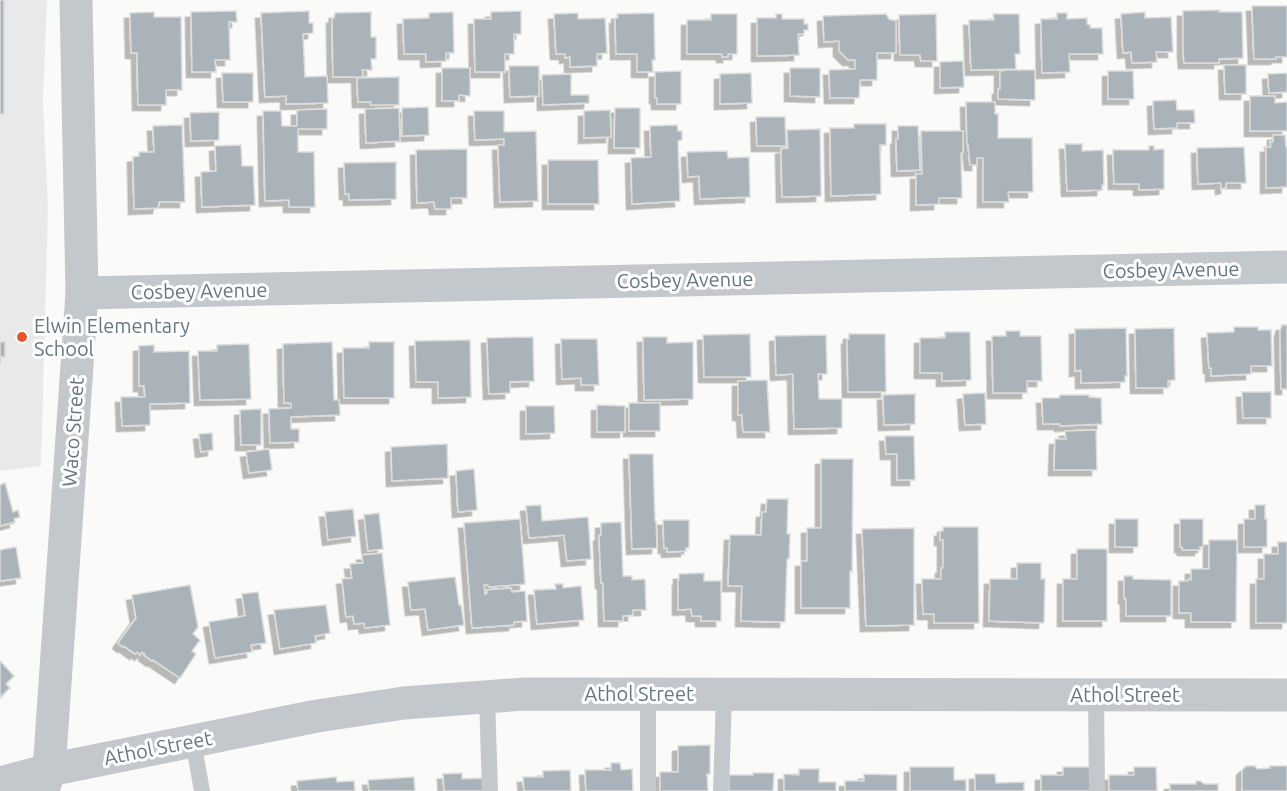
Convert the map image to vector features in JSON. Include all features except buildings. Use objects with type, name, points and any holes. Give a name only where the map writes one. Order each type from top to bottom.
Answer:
[{"type":"street","name":"Waco Street","points":[[46,780],[82,293],[76,0]]},
{"type":"street","name":"Cosbey Avenue","points":[[82,293],[1287,267]]},
{"type":"street","name":"Athol Street","points":[[0,783],[46,780],[193,741],[328,714],[404,703],[525,694],[1287,695]]},
{"type":"lane","points":[[648,694],[648,791]]},
{"type":"lane","points":[[721,791],[723,694]]},
{"type":"lane","points":[[1096,695],[1096,791]]},
{"type":"lane","points":[[487,697],[490,791]]},
{"type":"lane","points":[[193,741],[202,791]]},
{"type":"shaded area","name":"Elwin Elementary School","points":[[0,0],[47,0],[43,101],[48,208],[41,466],[0,471]]},
{"type":"place","name":"Elwin Elementary School","points":[[22,337]]}]
